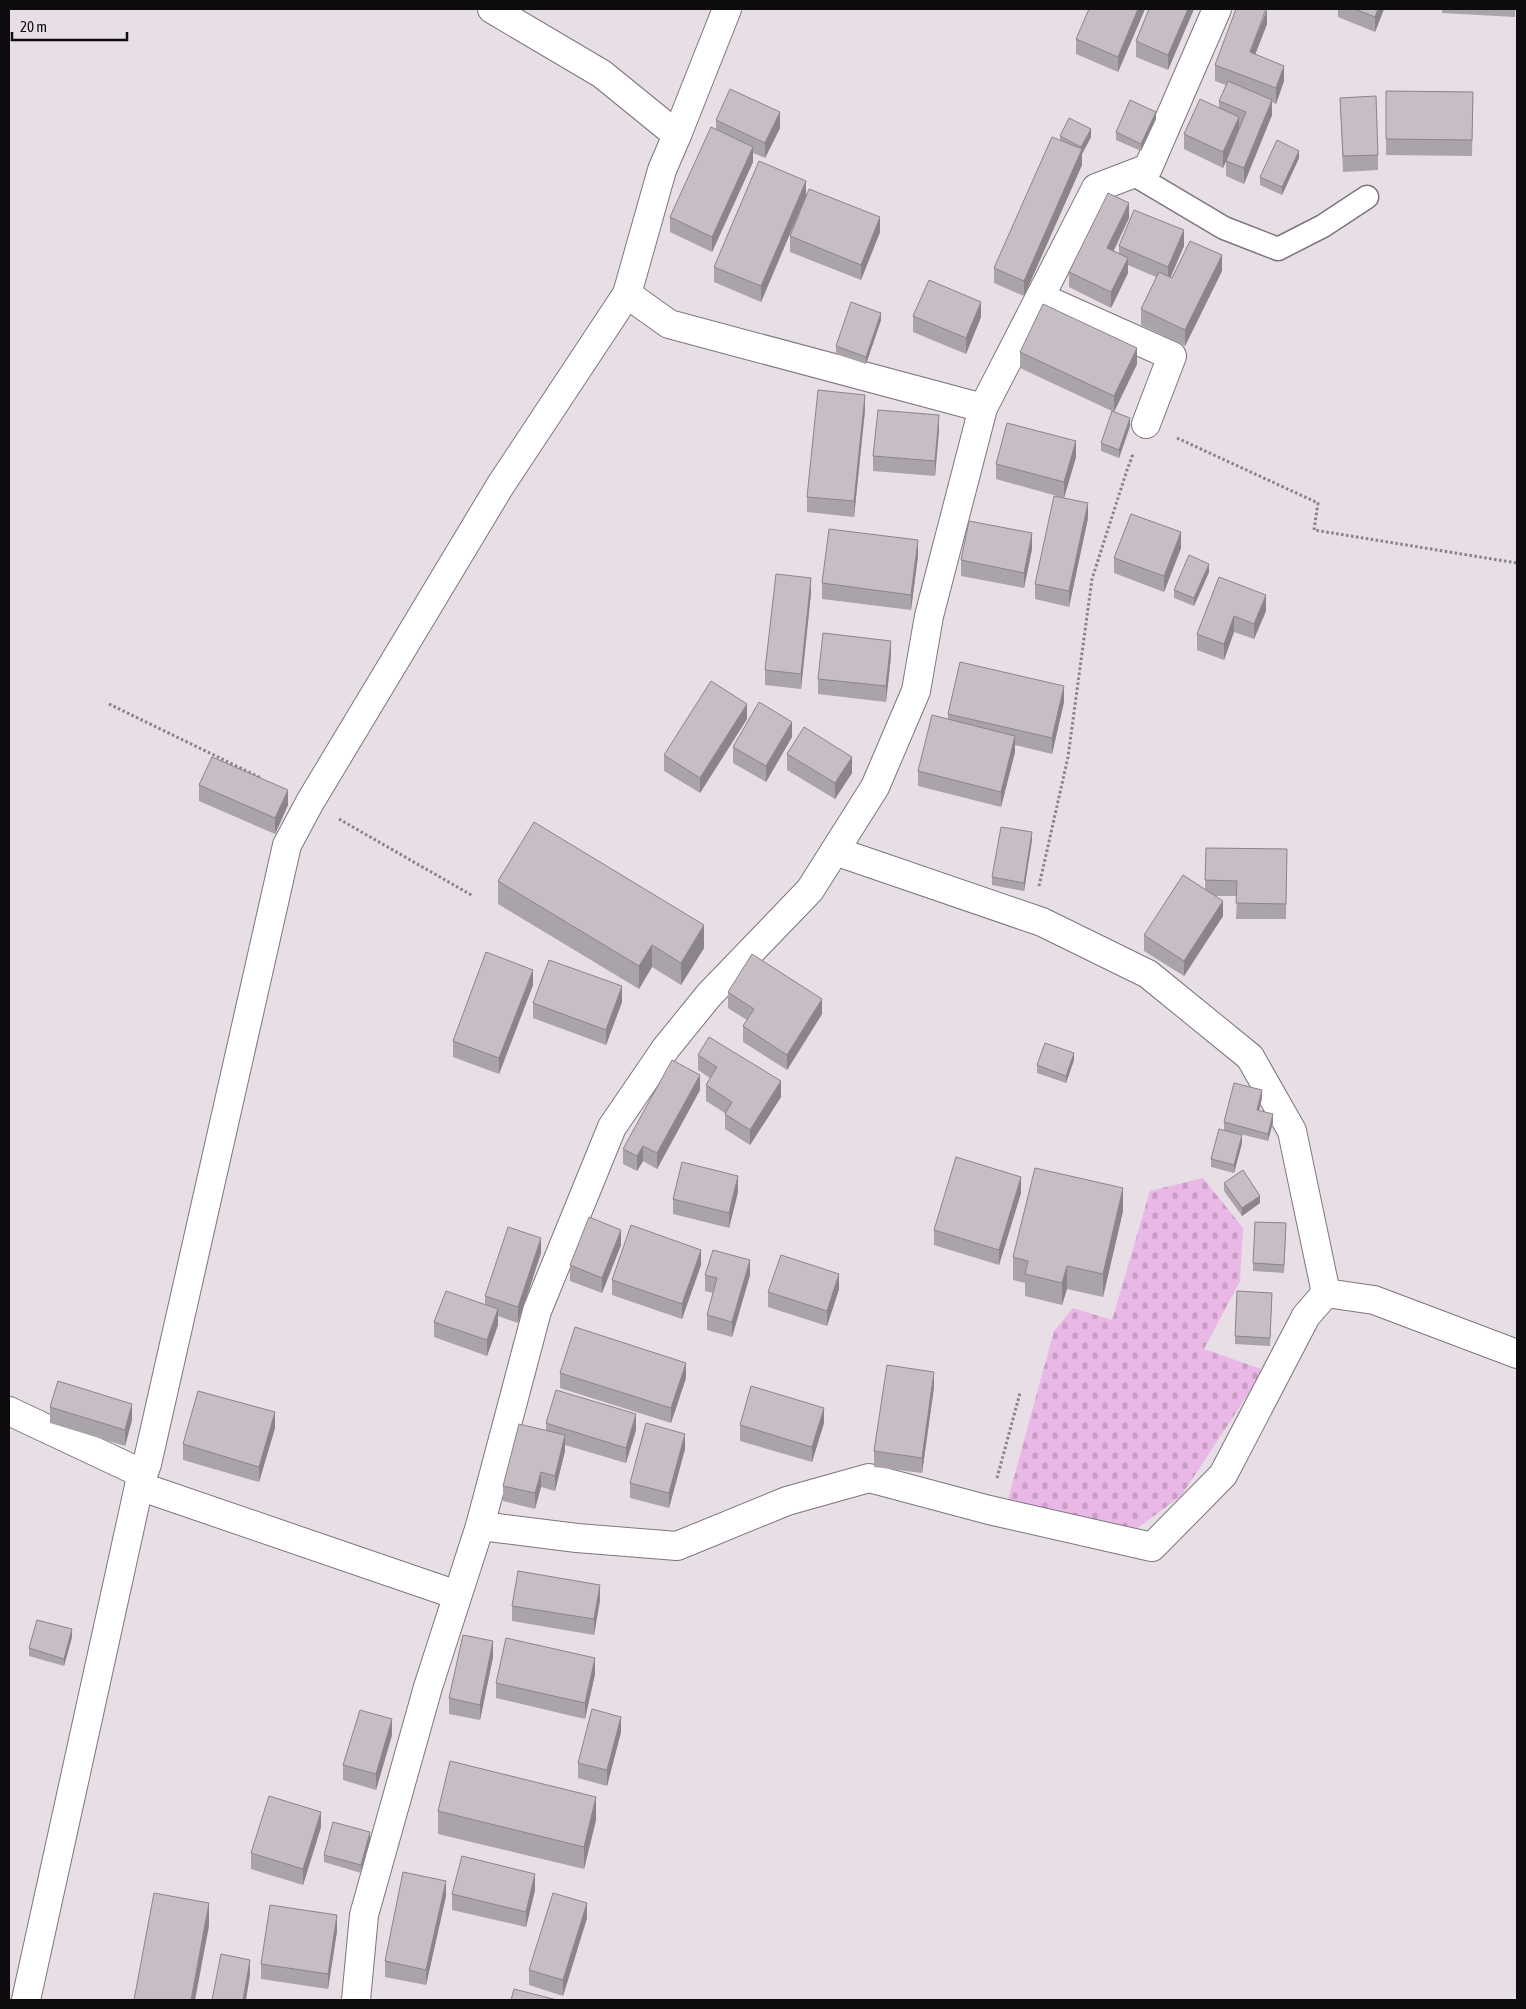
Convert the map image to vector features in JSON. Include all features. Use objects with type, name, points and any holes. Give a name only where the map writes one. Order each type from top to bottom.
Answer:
[{"type":"street","points":[[492,9],[602,74],[677,135]]},
{"type":"street","points":[[26,2000],[141,1480],[287,846],[315,794],[500,486],[627,294],[662,170],[727,9]]},
{"type":"street","points":[[356,2000],[364,1915],[428,1687],[480,1526],[537,1311],[612,1127],[666,1048],[709,995],[810,890],[875,787],[916,691],[929,616],[983,408],[1096,188],[1148,168],[1217,9]]},
{"type":"street","points":[[627,294],[668,324],[983,408]]},
{"type":"street","points":[[1040,297],[1172,356],[1146,424]]},
{"type":"street","points":[[835,850],[1032,918],[1148,974],[1250,1057],[1292,1131],[1326,1293]]},
{"type":"street","points":[[480,1526],[577,1538],[677,1546],[787,1501],[869,1478],[988,1510],[1152,1547],[1223,1475],[1306,1316],[1326,1293]]},
{"type":"street","points":[[1326,1293],[1374,1300],[1517,1354]]},
{"type":"street","points":[[9,1411],[141,1480],[457,1595]]},
{"type":"lane","points":[[1133,174],[1224,228],[1278,249],[1324,226],[1368,197]]},
{"type":"path","points":[[1032,918],[1068,757],[1092,579],[1126,470],[1146,424],[1318,503],[1314,530],[1517,563]]},
{"type":"path","points":[[988,1510],[1020,1394]]},
{"type":"green space","points":[[1203,1178],[1243,1228],[1240,1281],[1204,1349],[1264,1370],[1181,1496],[1136,1529],[1007,1503],[1054,1331],[1073,1308],[1112,1320],[1150,1191]]},
{"type":"building","points":[[1089,9],[1138,9],[1118,57],[1076,39]]},
{"type":"building","points":[[1149,9],[1188,9],[1168,55],[1136,41]]},
{"type":"building","points":[[1236,9],[1266,9],[1250,52],[1284,66],[1276,88],[1215,65]]},
{"type":"building","points":[[1355,9],[1378,9],[1375,17]]},
{"type":"building","points":[[1228,81],[1272,100],[1244,168],[1226,161],[1246,112],[1219,101]]},
{"type":"building","points":[[730,89],[780,112],[765,143],[716,120]]},
{"type":"building","points":[[1386,91],[1473,92],[1472,140],[1386,139]]},
{"type":"building","points":[[1376,96],[1378,155],[1343,156],[1340,98]]},
{"type":"building","points":[[1200,99],[1239,117],[1223,152],[1184,134]]},
{"type":"building","points":[[1130,100],[1156,112],[1141,144],[1116,132]]},
{"type":"building","points":[[1069,118],[1091,129],[1081,147],[1060,136]]},
{"type":"building","points":[[711,127],[753,147],[712,237],[670,217]]},
{"type":"building","points":[[1052,137],[1082,149],[1024,281],[994,268]]},
{"type":"building","points":[[1277,140],[1299,151],[1282,187],[1260,177]]},
{"type":"building","points":[[759,161],[806,181],[761,286],[714,267]]},
{"type":"building","points":[[809,189],[880,217],[861,265],[790,236]]},
{"type":"building","points":[[1108,193],[1129,203],[1107,248],[1128,258],[1111,292],[1069,272]]},
{"type":"building","points":[[1134,210],[1184,230],[1168,267],[1119,246]]},
{"type":"building","points":[[1190,241],[1222,255],[1185,330],[1141,309],[1159,272],[1172,278]]},
{"type":"building","points":[[929,280],[981,302],[966,338],[913,316]]},
{"type":"building","points":[[851,302],[881,313],[866,357],[836,346]]},
{"type":"building","points":[[1043,304],[1137,348],[1114,396],[1020,352]]},
{"type":"building","points":[[818,390],[865,395],[854,501],[807,497]]},
{"type":"building","points":[[878,410],[939,415],[935,461],[873,456]]},
{"type":"building","points":[[1112,411],[1130,418],[1119,450],[1101,443]]},
{"type":"building","points":[[1007,423],[1076,441],[1064,482],[996,464]]},
{"type":"building","points":[[1054,496],[1088,503],[1069,591],[1035,584]]},
{"type":"building","points":[[1131,514],[1181,532],[1164,576],[1114,558]]},
{"type":"building","points":[[969,521],[1032,533],[1024,573],[961,560]]},
{"type":"building","points":[[829,529],[918,540],[911,595],[822,583]]},
{"type":"building","points":[[1189,555],[1209,564],[1194,598],[1174,590]]},
{"type":"building","points":[[776,574],[811,578],[801,674],[765,670]]},
{"type":"building","points":[[1219,577],[1266,595],[1254,624],[1234,616],[1224,644],[1197,634]]},
{"type":"building","points":[[823,633],[891,641],[886,686],[818,679]]},
{"type":"building","points":[[960,662],[1064,686],[1052,738],[948,714]]},
{"type":"building","points":[[711,681],[747,704],[700,778],[664,755]]},
{"type":"building","points":[[759,702],[792,722],[766,766],[733,747]]},
{"type":"building","points":[[932,715],[1015,736],[1001,792],[918,771]]},
{"type":"building","points":[[804,727],[852,757],[835,783],[787,754]]},
{"type":"building","points":[[212,757],[288,790],[275,818],[199,785]]},
{"type":"building","points":[[534,822],[704,925],[681,963],[652,945],[639,966],[498,881]]},
{"type":"building","points":[[1001,827],[1032,832],[1024,883],[992,877]]},
{"type":"building","points":[[1206,848],[1287,849],[1286,904],[1236,903],[1237,881],[1205,880]]},
{"type":"building","points":[[1183,875],[1223,901],[1184,961],[1144,935]]},
{"type":"building","points":[[486,952],[533,970],[499,1058],[453,1041]]},
{"type":"building","points":[[752,954],[822,999],[787,1055],[743,1026],[754,1009],[728,992]]},
{"type":"building","points":[[549,960],[622,986],[606,1030],[533,1003]]},
{"type":"building","points":[[709,1037],[781,1081],[750,1130],[725,1114],[732,1102],[706,1085],[717,1067],[698,1055]]},
{"type":"building","points":[[1045,1043],[1074,1053],[1066,1076],[1037,1065]]},
{"type":"building","points":[[672,1060],[700,1075],[657,1153],[643,1146],[637,1156],[623,1149]]},
{"type":"building","points":[[1234,1083],[1262,1090],[1257,1110],[1273,1114],[1268,1134],[1224,1122]]},
{"type":"building","points":[[1219,1129],[1242,1135],[1234,1165],[1211,1159]]},
{"type":"building","points":[[956,1157],[1021,1177],[999,1250],[934,1230]]},
{"type":"building","points":[[682,1162],[738,1176],[729,1213],[673,1199]]},
{"type":"building","points":[[1035,1168],[1123,1188],[1103,1274],[1067,1266],[1062,1283],[1025,1274],[1028,1261],[1013,1257]]},
{"type":"building","points":[[1243,1170],[1260,1196],[1242,1208],[1224,1183]]},
{"type":"building","points":[[589,1217],[621,1230],[602,1278],[570,1265]]},
{"type":"building","points":[[1255,1222],[1286,1223],[1284,1265],[1253,1263]]},
{"type":"building","points":[[631,1225],[701,1250],[682,1304],[612,1280]]},
{"type":"building","points":[[508,1227],[541,1238],[518,1307],[485,1296]]},
{"type":"building","points":[[713,1250],[750,1260],[732,1322],[707,1315],[717,1278],[705,1275]]},
{"type":"building","points":[[781,1255],[839,1274],[827,1311],[768,1292]]},
{"type":"building","points":[[446,1291],[498,1309],[487,1340],[434,1322]]},
{"type":"building","points":[[1237,1291],[1272,1293],[1270,1338],[1235,1336]]},
{"type":"building","points":[[575,1327],[686,1363],[671,1408],[560,1373]]},
{"type":"building","points":[[887,1365],[934,1372],[922,1458],[874,1451]]},
{"type":"building","points":[[58,1381],[132,1404],[125,1430],[50,1407]]},
{"type":"building","points":[[751,1386],[824,1408],[812,1447],[740,1425]]},
{"type":"building","points":[[556,1390],[636,1414],[626,1448],[546,1423]]},
{"type":"building","points":[[198,1391],[275,1412],[259,1467],[183,1444]]},
{"type":"building","points":[[646,1423],[685,1434],[669,1493],[630,1483]]},
{"type":"building","points":[[519,1424],[565,1435],[555,1476],[541,1472],[535,1493],[503,1486]]},
{"type":"building","points":[[518,1571],[600,1585],[594,1619],[512,1606]]},
{"type":"building","points":[[37,1620],[72,1629],[64,1659],[29,1648]]},
{"type":"building","points":[[463,1635],[493,1641],[480,1705],[449,1698]]},
{"type":"building","points":[[506,1638],[595,1658],[585,1703],[496,1683]]},
{"type":"building","points":[[592,1709],[621,1717],[607,1770],[578,1763]]},
{"type":"building","points":[[360,1710],[392,1719],[376,1774],[343,1765]]},
{"type":"building","points":[[450,1761],[596,1797],[584,1847],[438,1811]]},
{"type":"building","points":[[269,1796],[321,1812],[303,1869],[251,1853]]},
{"type":"building","points":[[333,1822],[370,1832],[361,1865],[324,1855]]},
{"type":"building","points":[[462,1856],[535,1874],[526,1912],[452,1894]]},
{"type":"building","points":[[403,1872],[446,1881],[426,1970],[385,1961]]},
{"type":"building","points":[[154,1893],[209,1903],[191,2000],[134,2000]]},
{"type":"building","points":[[553,1893],[587,1903],[563,1980],[529,1970]]},
{"type":"building","points":[[270,1905],[337,1915],[328,1974],[261,1964]]},
{"type":"building","points":[[221,1954],[250,1960],[243,2000],[212,2000]]},
{"type":"building","points":[[514,1989],[557,2000],[511,2000]]}]
